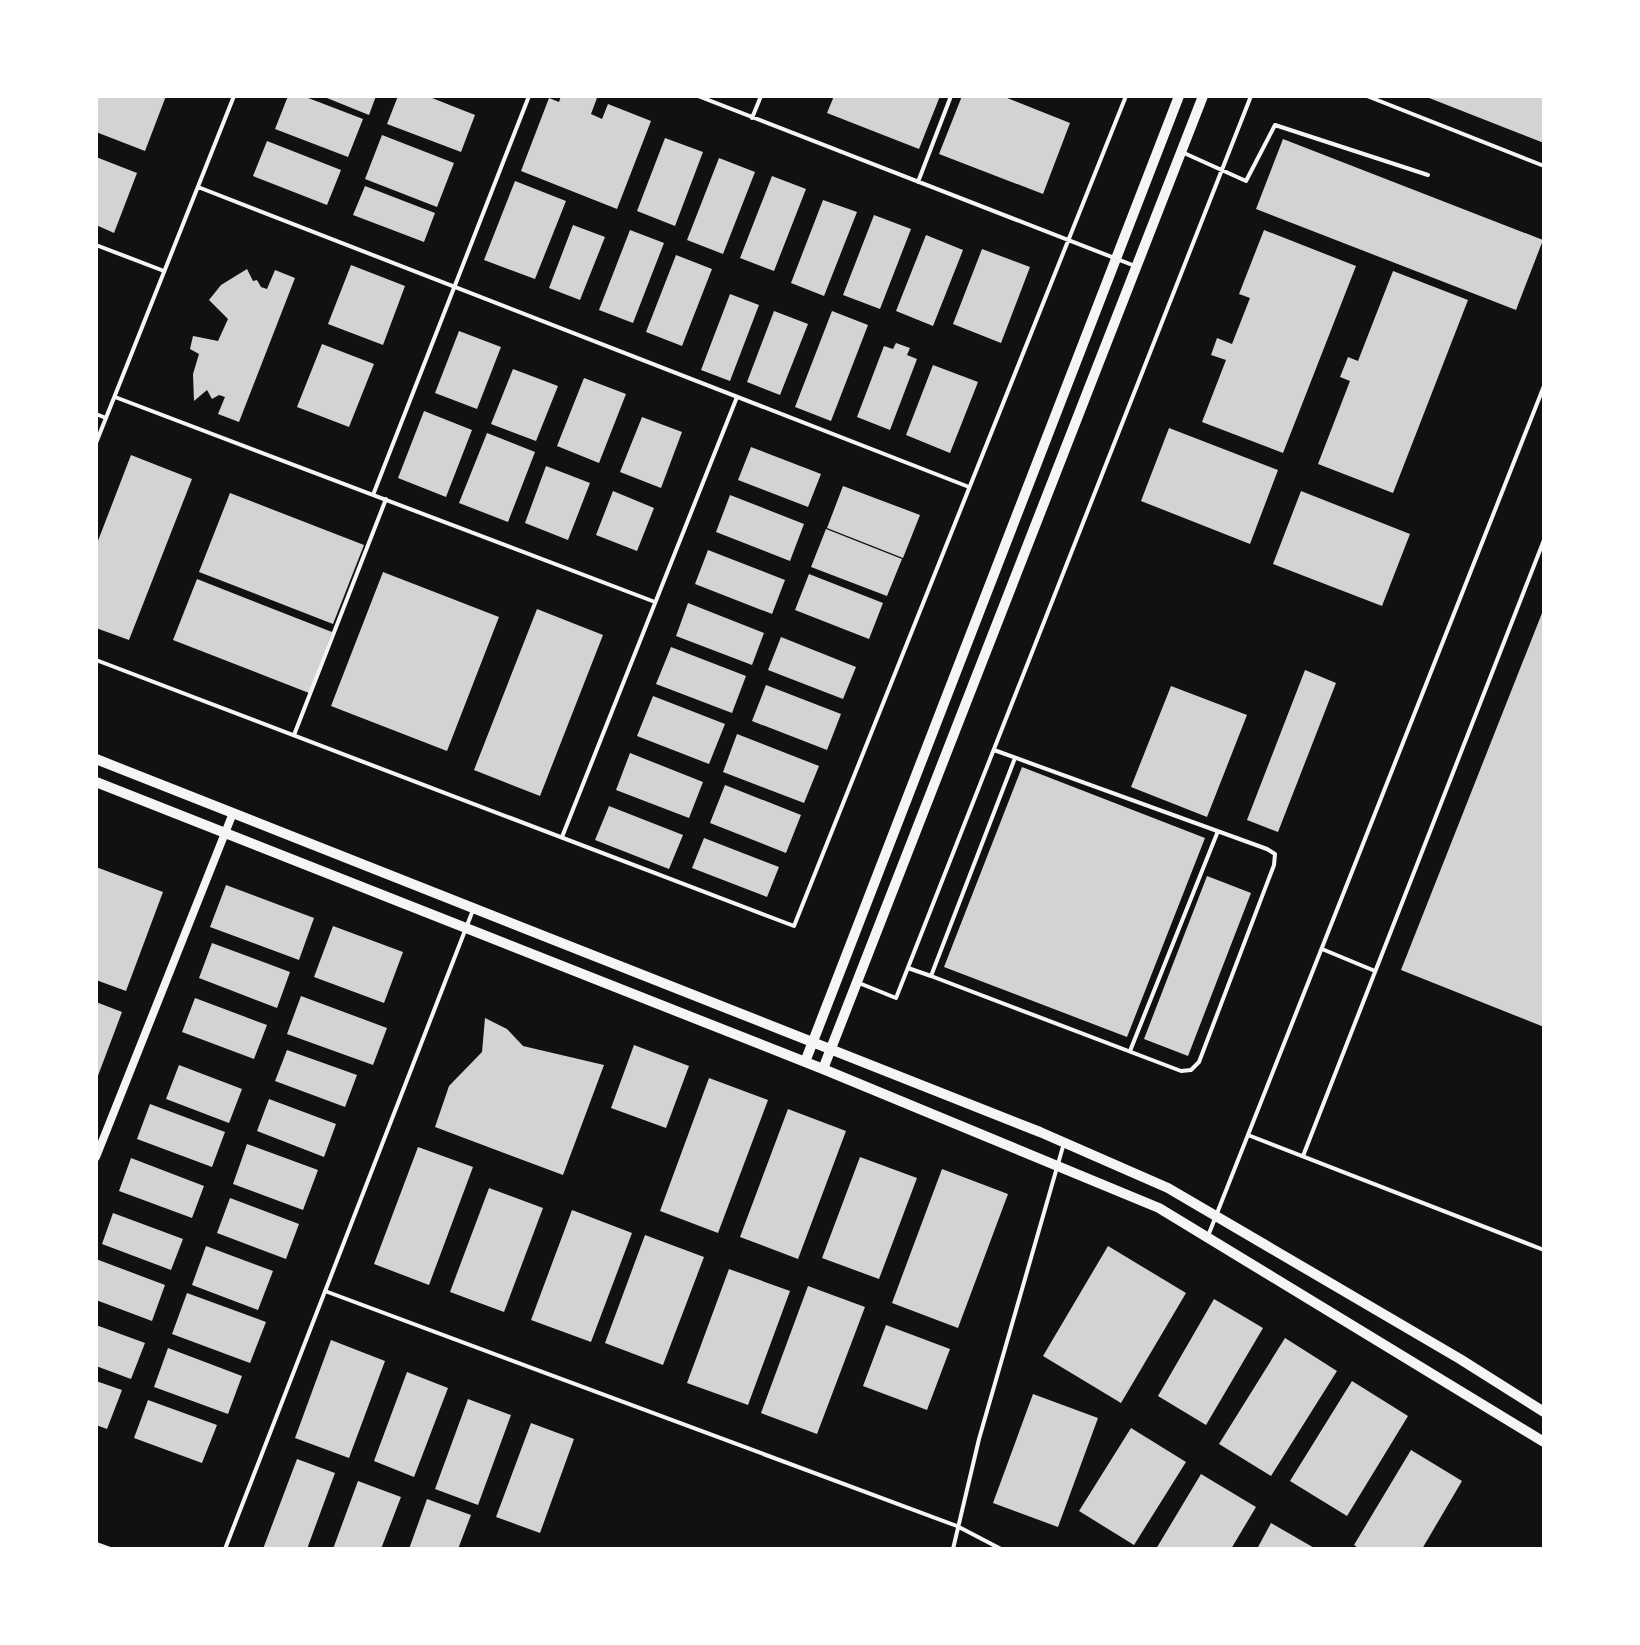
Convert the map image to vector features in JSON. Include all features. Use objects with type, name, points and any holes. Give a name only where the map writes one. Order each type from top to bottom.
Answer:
[{"type":"street","points":[[805,1062],[1179,96]]},
{"type":"street","points":[[823,1069],[1203,96]]},
{"type":"street","points":[[96,759],[831,1049],[1168,1188],[1460,1359],[1544,1412]]},
{"type":"street","points":[[96,782],[823,1069],[1159,1208],[1544,1442]]},
{"type":"street","points":[[96,1157],[233,813]]},
{"type":"lane","points":[[96,443],[234,96]]},
{"type":"lane","points":[[373,495],[529,96]]},
{"type":"lane","points":[[698,96],[1136,267]]},
{"type":"lane","points":[[752,118],[761,96]]},
{"type":"lane","points":[[918,182],[951,96]]},
{"type":"lane","points":[[96,660],[794,926],[1126,96]]},
{"type":"lane","points":[[857,982],[896,998],[1251,96]]},
{"type":"lane","points":[[1367,96],[1544,166]]},
{"type":"lane","points":[[1181,152],[1246,181],[1275,125],[1428,175]]},
{"type":"lane","points":[[198,187],[969,487]]},
{"type":"lane","points":[[96,245],[164,271]]},
{"type":"lane","points":[[1208,1238],[1544,386]]},
{"type":"lane","points":[[115,397],[655,602]]},
{"type":"lane","points":[[562,838],[737,397]]},
{"type":"lane","points":[[96,414],[106,418]]},
{"type":"lane","points":[[294,735],[386,499]]},
{"type":"lane","points":[[1303,1156],[1544,540]]},
{"type":"lane","points":[[908,968],[1181,1071],[1191,1070],[1199,1062],[1274,865],[1275,854],[994,750]]},
{"type":"lane","points":[[931,976],[1015,758]]},
{"type":"lane","points":[[1130,1051],[1218,831]]},
{"type":"lane","points":[[225,1549],[474,908]]},
{"type":"lane","points":[[1322,949],[1375,971]]},
{"type":"lane","points":[[1248,1135],[1544,1250]]},
{"type":"lane","points":[[953,1549],[979,1439],[1064,1143]]},
{"type":"lane","points":[[325,1291],[957,1526],[1001,1549]]},
{"type":"lane","points":[[96,1544],[110,1549]]},
{"type":"building","points":[[96,96],[166,96],[145,151],[96,132]]},
{"type":"building","points":[[288,96],[303,96],[363,119],[348,157],[275,129]]},
{"type":"building","points":[[322,96],[376,96],[369,115]]},
{"type":"building","points":[[398,96],[427,96],[475,115],[461,152],[387,124]]},
{"type":"building","points":[[561,96],[597,98],[591,114],[602,119],[608,104],[651,121],[617,209],[521,171],[549,98],[559,102]]},
{"type":"building","points":[[834,96],[940,96],[919,149],[827,113]]},
{"type":"building","points":[[962,96],[1002,96],[1070,123],[1043,194],[939,154]]},
{"type":"building","points":[[1424,96],[1544,96],[1544,143]]},
{"type":"building","points":[[382,135],[454,163],[437,207],[365,179]]},
{"type":"building","points":[[665,138],[703,152],[675,226],[637,211]]},
{"type":"building","points":[[1283,139],[1543,240],[1516,310],[1256,209]]},
{"type":"building","points":[[267,141],[341,170],[327,205],[253,176]]},
{"type":"building","points":[[96,157],[137,173],[114,233],[96,225]]},
{"type":"building","points":[[719,158],[755,172],[723,254],[687,240]]},
{"type":"building","points":[[772,176],[806,189],[774,271],[740,258]]},
{"type":"building","points":[[515,181],[566,201],[535,279],[484,260]]},
{"type":"building","points":[[365,186],[435,213],[424,242],[353,215]]},
{"type":"building","points":[[823,200],[857,212],[824,296],[791,283]]},
{"type":"building","points":[[874,215],[911,229],[880,309],[843,295]]},
{"type":"building","points":[[573,225],[605,237],[580,300],[549,288]]},
{"type":"building","points":[[630,230],[664,243],[633,323],[599,310]]},
{"type":"building","points":[[1264,230],[1356,266],[1283,453],[1202,422],[1226,360],[1211,355],[1217,338],[1232,344],[1250,298],[1239,294]]},
{"type":"building","points":[[926,235],[963,250],[933,326],[896,311]]},
{"type":"building","points":[[982,249],[1030,267],[1001,343],[953,324]]},
{"type":"building","points":[[676,255],[712,269],[682,346],[646,332]]},
{"type":"building","points":[[351,265],[405,286],[383,345],[328,324]]},
{"type":"building","points":[[247,269],[253,281],[257,280],[261,287],[267,289],[275,270],[295,278],[239,422],[218,414],[225,397],[219,395],[212,399],[207,390],[194,401],[193,374],[199,354],[190,349],[193,336],[218,341],[228,319],[209,300],[221,285]]},
{"type":"building","points":[[1393,271],[1468,300],[1393,493],[1318,464],[1350,381],[1340,377],[1348,357],[1358,361]]},
{"type":"building","points":[[730,294],[759,305],[730,381],[701,370]]},
{"type":"building","points":[[774,311],[808,324],[780,395],[747,382]]},
{"type":"building","points":[[832,311],[868,325],[831,421],[795,407]]},
{"type":"building","points":[[459,331],[501,347],[477,409],[435,393]]},
{"type":"building","points":[[896,343],[910,348],[907,355],[917,359],[890,430],[857,417],[884,346],[893,349]]},
{"type":"building","points":[[322,344],[374,364],[349,427],[297,407]]},
{"type":"building","points":[[933,365],[978,382],[950,453],[906,435]]},
{"type":"building","points":[[513,369],[558,386],[536,441],[491,424]]},
{"type":"building","points":[[584,378],[626,394],[599,463],[557,446]]},
{"type":"building","points":[[424,411],[472,430],[446,497],[398,478]]},
{"type":"building","points":[[642,417],[682,432],[661,488],[620,472]]},
{"type":"building","points":[[1169,428],[1278,470],[1250,544],[1141,501]]},
{"type":"building","points":[[487,433],[535,452],[508,522],[459,503]]},
{"type":"building","points":[[751,447],[821,474],[808,507],[738,480]]},
{"type":"building","points":[[131,455],[192,479],[129,640],[96,628],[96,546]]},
{"type":"building","points":[[546,466],[590,483],[568,540],[525,523]]},
{"type":"building","points":[[843,486],[920,515],[903,558],[827,528]]},
{"type":"building","points":[[613,491],[654,508],[637,551],[596,535]]},
{"type":"building","points":[[1301,491],[1410,534],[1382,606],[1273,564]]},
{"type":"building","points":[[230,493],[364,545],[333,624],[199,572]]},
{"type":"building","points":[[730,495],[804,524],[790,561],[716,532]]},
{"type":"building","points":[[826,529],[902,559],[887,596],[811,567]]},
{"type":"building","points":[[708,550],[785,580],[772,614],[695,584]]},
{"type":"building","points":[[383,572],[499,617],[447,751],[331,706]]},
{"type":"building","points":[[809,574],[883,603],[869,639],[795,610]]},
{"type":"building","points":[[197,579],[332,632],[309,693],[173,640]]},
{"type":"building","points":[[688,603],[764,633],[752,665],[676,636]]},
{"type":"building","points":[[1544,608],[1544,1027],[1401,970]]},
{"type":"building","points":[[537,609],[603,635],[540,796],[474,770]]},
{"type":"building","points":[[781,637],[856,667],[843,699],[768,670]]},
{"type":"building","points":[[671,647],[746,676],[732,713],[656,684]]},
{"type":"building","points":[[1305,670],[1336,683],[1278,832],[1247,820]]},
{"type":"building","points":[[766,685],[841,714],[827,750],[752,721]]},
{"type":"building","points":[[1171,686],[1247,715],[1207,817],[1131,787]]},
{"type":"building","points":[[653,696],[725,724],[709,764],[637,736]]},
{"type":"building","points":[[737,734],[819,766],[804,803],[723,772]]},
{"type":"building","points":[[630,753],[703,782],[689,818],[616,790]]},
{"type":"building","points":[[1022,767],[1205,838],[1127,1037],[944,967]]},
{"type":"building","points":[[725,785],[801,815],[786,853],[710,823]]},
{"type":"building","points":[[609,806],[683,835],[669,869],[595,840]]},
{"type":"building","points":[[704,838],[779,867],[767,897],[692,868]]},
{"type":"building","points":[[96,867],[163,892],[126,991],[96,980]]},
{"type":"building","points":[[1207,876],[1251,893],[1188,1056],[1144,1039]]},
{"type":"building","points":[[226,885],[314,918],[299,960],[210,927]]},
{"type":"building","points":[[333,926],[403,952],[384,1003],[314,977]]},
{"type":"building","points":[[212,943],[290,972],[277,1008],[199,978]]},
{"type":"building","points":[[301,996],[387,1028],[373,1065],[287,1034]]},
{"type":"building","points":[[195,998],[267,1025],[254,1059],[182,1032]]},
{"type":"building","points":[[96,1002],[122,1012],[96,1081]]},
{"type":"building","points":[[485,1018],[507,1029],[523,1046],[604,1065],[563,1175],[435,1127],[449,1086],[482,1052]]},
{"type":"building","points":[[634,1045],[689,1066],[666,1128],[611,1108]]},
{"type":"building","points":[[287,1050],[357,1075],[345,1107],[275,1081]]},
{"type":"building","points":[[179,1065],[242,1089],[229,1123],[166,1099]]},
{"type":"building","points":[[709,1078],[768,1100],[718,1233],[660,1211]]},
{"type":"building","points":[[269,1099],[336,1124],[324,1157],[257,1131]]},
{"type":"building","points":[[150,1104],[225,1132],[212,1167],[137,1139]]},
{"type":"building","points":[[788,1109],[846,1131],[798,1259],[740,1237]]},
{"type":"building","points":[[247,1144],[318,1170],[303,1210],[233,1184]]},
{"type":"building","points":[[418,1147],[473,1167],[429,1285],[374,1264]]},
{"type":"building","points":[[860,1157],[917,1178],[879,1279],[822,1258]]},
{"type":"building","points":[[131,1158],[204,1186],[192,1218],[119,1191]]},
{"type":"building","points":[[942,1169],[1008,1194],[958,1328],[892,1303]]},
{"type":"building","points":[[489,1188],[543,1208],[504,1312],[450,1292]]},
{"type":"building","points":[[230,1198],[299,1224],[286,1259],[217,1233]]},
{"type":"building","points":[[572,1210],[632,1233],[591,1342],[531,1320]]},
{"type":"building","points":[[113,1213],[183,1239],[171,1270],[102,1244]]},
{"type":"building","points":[[645,1235],[704,1257],[663,1365],[605,1343]]},
{"type":"building","points":[[206,1246],[273,1271],[258,1310],[192,1285]]},
{"type":"building","points":[[1108,1246],[1186,1293],[1121,1403],[1043,1356]]},
{"type":"building","points":[[96,1259],[165,1285],[152,1321],[96,1300]]},
{"type":"building","points":[[729,1269],[790,1291],[748,1405],[687,1383]]},
{"type":"building","points":[[808,1286],[865,1307],[817,1434],[761,1413]]},
{"type":"building","points":[[187,1293],[266,1322],[250,1363],[172,1334]]},
{"type":"building","points":[[1214,1299],[1263,1328],[1206,1425],[1158,1396]]},
{"type":"building","points":[[96,1325],[145,1343],[131,1379],[96,1366]]},
{"type":"building","points":[[886,1325],[950,1349],[927,1410],[863,1386]]},
{"type":"building","points":[[1285,1338],[1337,1371],[1271,1476],[1219,1444]]},
{"type":"building","points":[[331,1340],[385,1361],[349,1458],[295,1438]]},
{"type":"building","points":[[168,1348],[242,1376],[228,1414],[154,1387]]},
{"type":"building","points":[[407,1372],[448,1388],[414,1477],[374,1461]]},
{"type":"building","points":[[96,1381],[122,1390],[107,1429],[96,1425]]},
{"type":"building","points":[[1352,1381],[1408,1416],[1347,1516],[1290,1481]]},
{"type":"building","points":[[1033,1394],[1098,1418],[1058,1527],[993,1503]]},
{"type":"building","points":[[468,1399],[511,1415],[478,1505],[435,1489]]},
{"type":"building","points":[[148,1400],[217,1425],[202,1463],[134,1438]]},
{"type":"building","points":[[531,1423],[574,1439],[540,1533],[496,1517]]},
{"type":"building","points":[[1131,1428],[1186,1462],[1134,1545],[1079,1511]]},
{"type":"building","points":[[1411,1450],[1462,1481],[1422,1549],[1360,1549],[1354,1545]]},
{"type":"building","points":[[297,1459],[335,1473],[307,1549],[263,1549]]},
{"type":"building","points":[[1201,1474],[1256,1507],[1231,1549],[1156,1549]]},
{"type":"building","points":[[358,1481],[401,1497],[381,1549],[333,1549]]},
{"type":"building","points":[[427,1499],[471,1515],[458,1549],[409,1549]]},
{"type":"building","points":[[1271,1523],[1316,1549],[1257,1549]]}]
